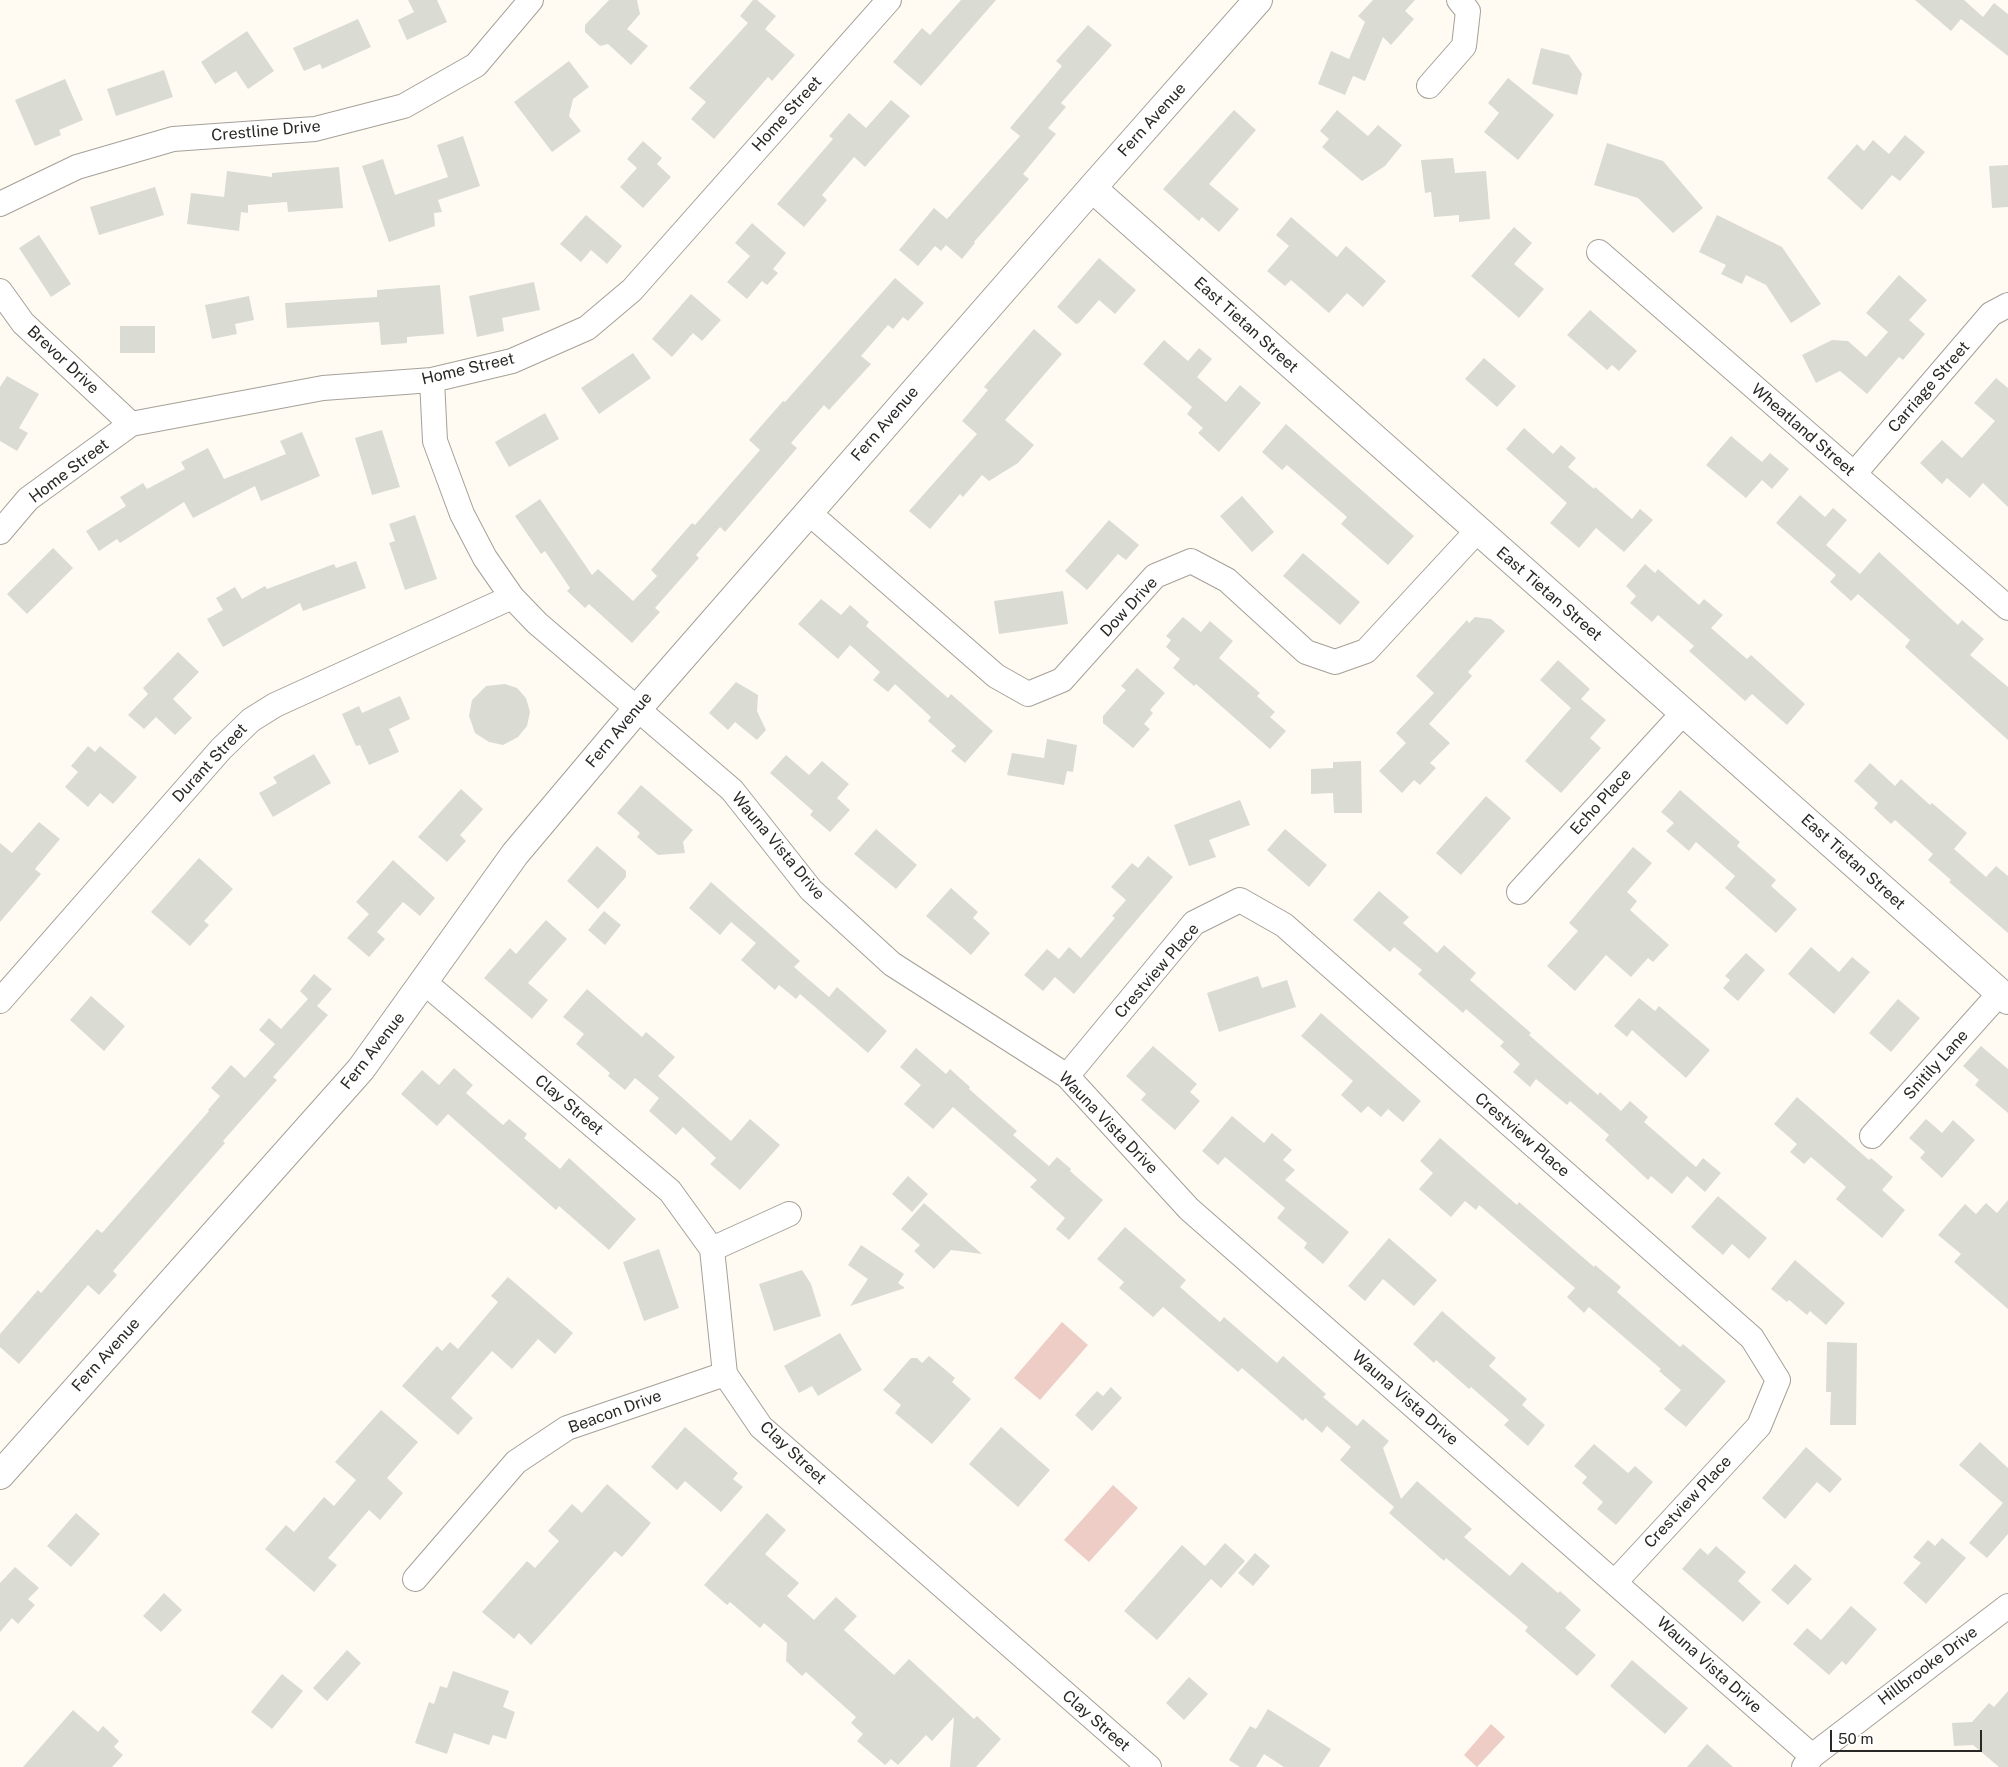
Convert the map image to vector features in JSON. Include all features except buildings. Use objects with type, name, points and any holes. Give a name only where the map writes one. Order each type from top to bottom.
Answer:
[{"type":"main road","name":"Fern Avenue","points":[[0,1475],[361,1070],[515,854],[638,708],[1258,0]]},
{"type":"main road","name":"East Tietan Street","points":[[1092,188],[2004,996]]},
{"type":"street","name":"Crestline Drive","points":[[0,204],[77,167],[173,139],[315,129],[404,106],[476,65],[531,0]]},
{"type":"street","name":"Home Street","points":[[0,532],[28,499],[132,424],[323,388],[432,380],[512,361],[587,328],[632,290],[889,0]]},
{"type":"street","points":[[1429,86],[1464,46],[1468,11],[1459,0]]},
{"type":"street","name":"Wheatland Street","points":[[1599,252],[2008,608]]},
{"type":"street","name":"Brevor Drive","points":[[0,291],[23,323],[132,424]]},
{"type":"street","name":"Carriage Street","points":[[1854,474],[1991,314],[2008,305]]},
{"type":"street","name":"Wauna Vista Drive","points":[[432,380],[435,442],[462,514],[486,558],[512,597],[537,623],[732,790],[811,890],[892,964],[1067,1076],[1189,1209],[1615,1582],[1808,1761]]},
{"type":"street","name":"Dow Drive","points":[[808,512],[996,676],[1028,694],[1062,680],[1155,576],[1191,561],[1227,580],[1306,652],[1335,662],[1366,651],[1478,531]]},
{"type":"street","name":"Durant Street","points":[[0,1001],[221,749],[251,720],[275,705],[512,597]]},
{"type":"street","name":"Echo Place","points":[[1519,892],[1684,712]]},
{"type":"street","name":"Crestview Place","points":[[1067,1076],[1194,923],[1240,900],[1284,924],[1752,1338],[1778,1380],[1759,1426],[1615,1582]]},
{"type":"street","name":"Clay Street","points":[[424,982],[670,1191],[712,1249],[725,1374],[761,1427],[1149,1767]]},
{"type":"street","name":"Snitily Lane","points":[[1872,1136],[2004,996]]},
{"type":"street","points":[[712,1249],[789,1214]]},
{"type":"street","name":"Beacon Drive","points":[[415,1579],[516,1462],[567,1428],[725,1374]]},
{"type":"street","name":"Hillbrooke Drive","points":[[1808,1761],[2008,1606]]},
{"type":"shaded area","points":[[1062,1322],[1088,1345],[1040,1400],[1014,1378]]},
{"type":"shaded area","points":[[1113,1485],[1138,1508],[1089,1562],[1064,1540]]},
{"type":"shaded area","points":[[1491,1724],[1505,1737],[1477,1767],[1464,1755]]}]
